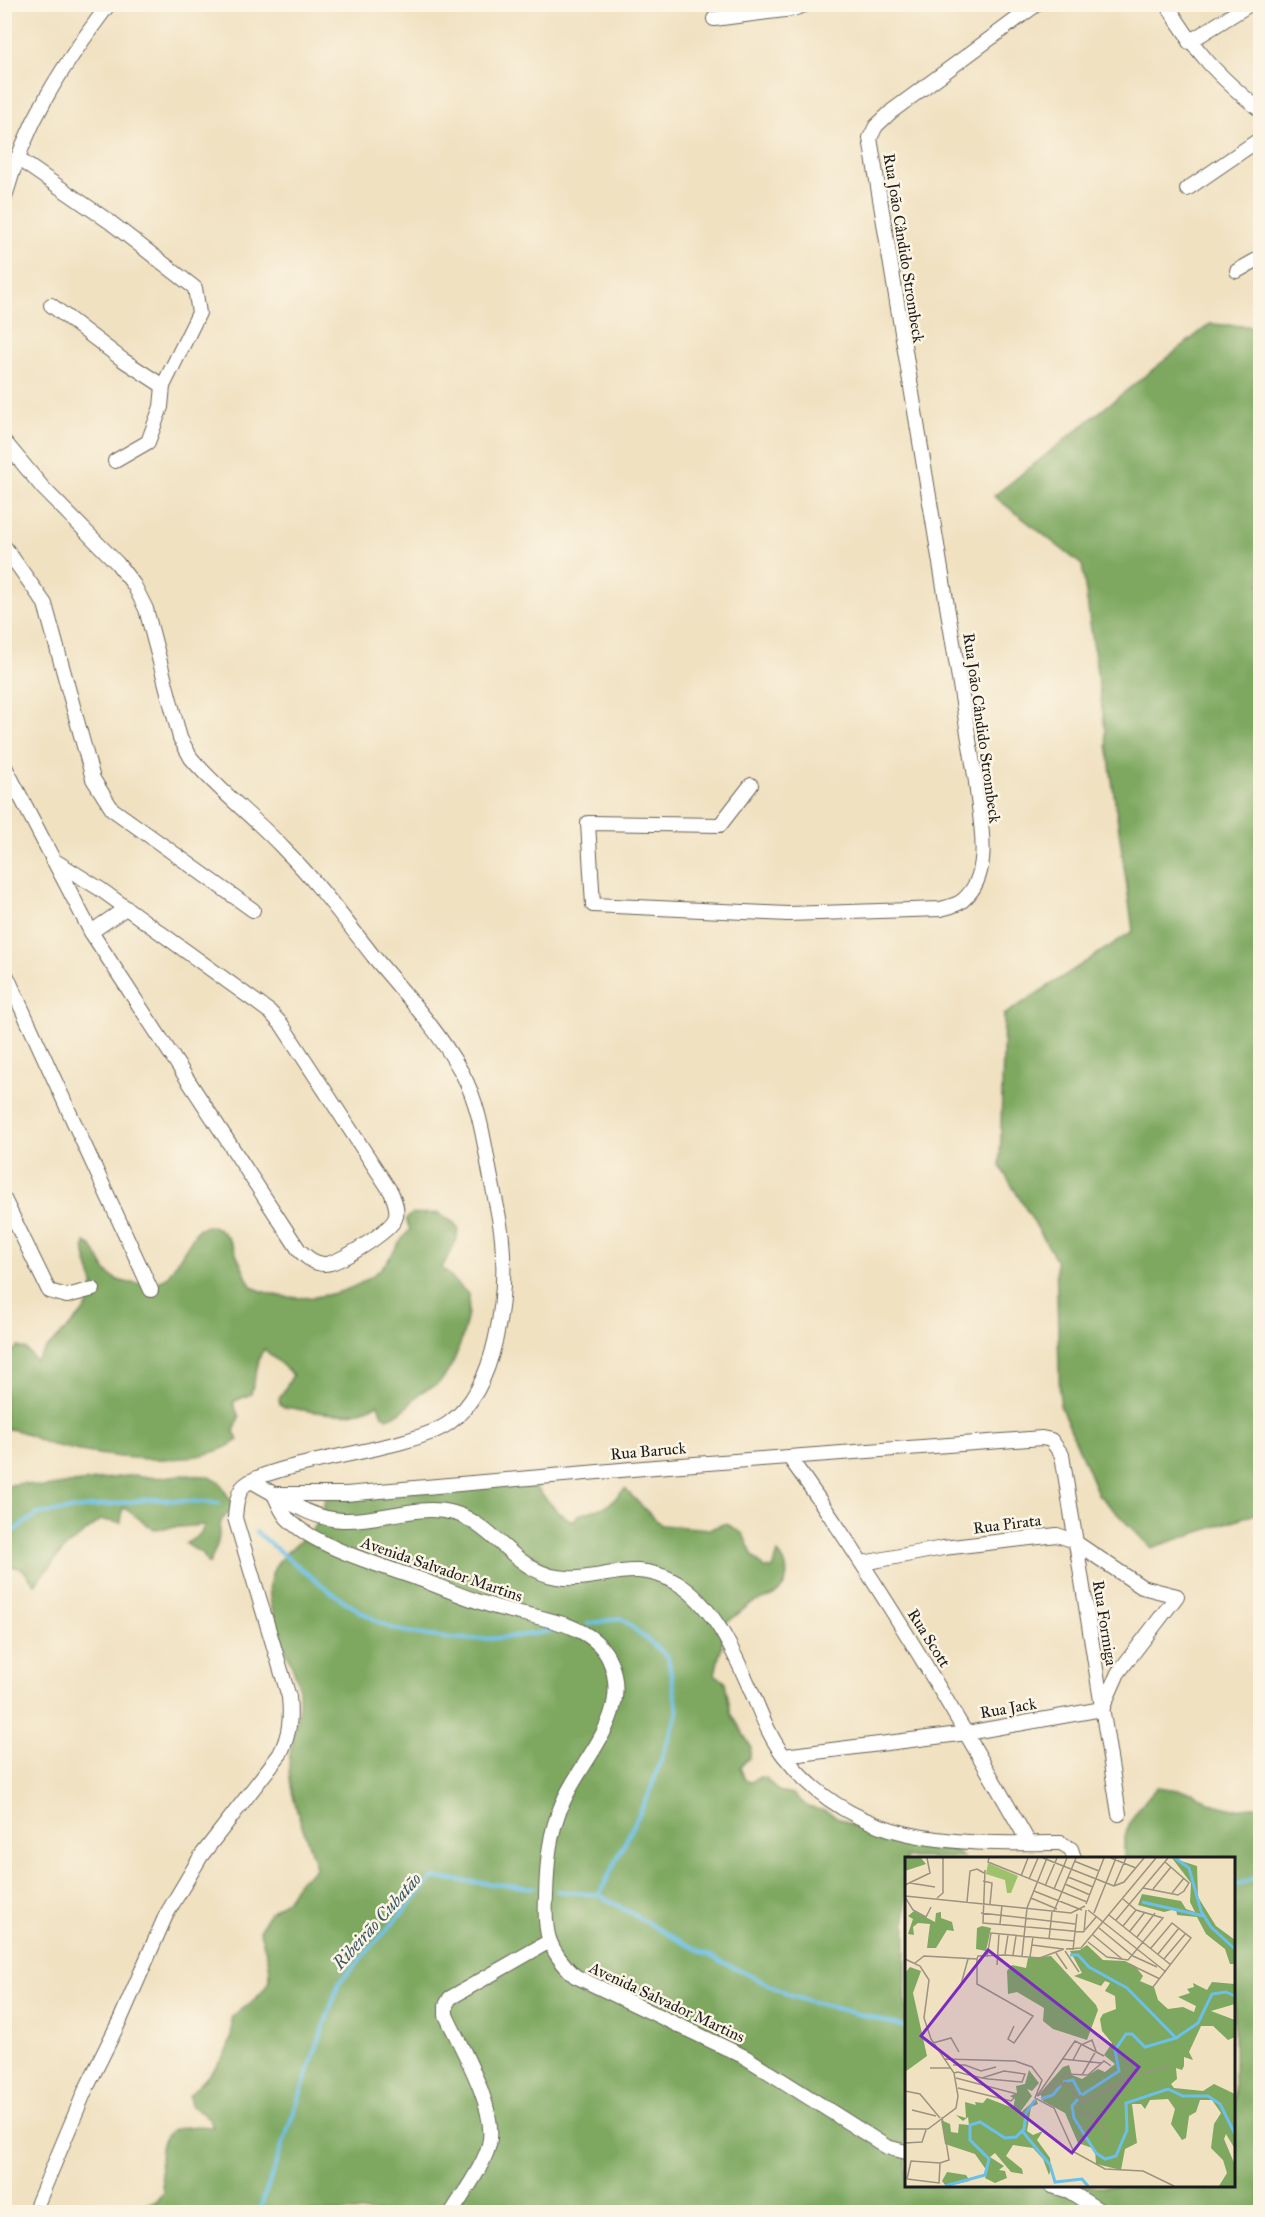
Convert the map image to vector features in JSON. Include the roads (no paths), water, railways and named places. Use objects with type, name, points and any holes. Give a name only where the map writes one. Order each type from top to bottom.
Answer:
[{"type":"street","points":[[4,200],[17,158],[39,106],[69,57],[108,4]]},
{"type":"street","points":[[714,19],[793,9],[808,4]]},
{"type":"street","name":"Rua João Cândido Strombeck","points":[[751,784],[720,825],[588,823],[592,905],[788,914],[941,909],[962,902],[977,884],[982,858],[976,782],[870,138],[876,126],[892,111],[1036,4]]},
{"type":"street","points":[[1167,4],[1189,42],[1227,83],[1260,110]]},
{"type":"street","points":[[1189,42],[1250,4]]},
{"type":"street","points":[[1187,189],[1260,139]]},
{"type":"street","points":[[17,158],[110,222],[195,288],[199,313],[163,386],[161,407],[148,442],[115,461]]},
{"type":"street","points":[[1237,271],[1260,258]]},
{"type":"street","points":[[51,305],[123,360],[163,386]]},
{"type":"street","points":[[4,441],[43,488],[117,563],[134,585],[146,609],[180,738],[190,758],[305,871],[443,1041],[464,1076],[478,1113],[502,1237],[503,1274],[501,1309],[491,1357],[474,1399],[449,1423],[415,1439],[284,1470],[250,1481],[242,1488],[236,1502],[235,1518],[289,1697],[291,1717],[289,1736],[280,1754],[201,1856],[166,1915],[121,2018],[85,2091],[34,2212]]},
{"type":"street","points":[[4,546],[11,565],[45,604],[93,779],[100,795],[112,809],[253,910]]},
{"type":"street","points":[[4,765],[52,859],[92,932],[299,1251],[309,1260],[322,1264],[334,1264],[388,1228],[395,1218],[396,1205],[391,1192],[282,1025],[257,1000],[52,859]]},
{"type":"street","points":[[92,932],[126,908]]},
{"type":"street","points":[[4,970],[151,1290]]},
{"type":"street","points":[[4,1199],[49,1291],[67,1296],[93,1289]]},
{"type":"street","name":"Rua Baruck","points":[[250,1481],[274,1494],[346,1494],[789,1456],[1042,1438],[1051,1440]]},
{"type":"street","name":"Rua Formiga","points":[[1051,1440],[1062,1455],[1119,1814]]},
{"type":"street","name":"Rua Scott","points":[[789,1456],[863,1563],[967,1733],[1029,1843]]},
{"type":"street","points":[[274,1494],[312,1514],[341,1520],[416,1511],[452,1513],[468,1518],[517,1557],[555,1577],[577,1578],[617,1570],[656,1574],[678,1584],[696,1598],[717,1624],[739,1662],[783,1756],[833,1802],[884,1829],[962,1842],[1067,1845],[1073,1857]]},
{"type":"street","name":"Avenida Salvador Martins","points":[[274,1494],[279,1508],[288,1519],[343,1552],[496,1607],[585,1633],[597,1643],[608,1658],[615,1680],[615,1704],[607,1726],[563,1801],[551,1834],[545,1910],[548,1942],[556,1958],[575,1976],[745,2057],[887,2147],[905,2152]]},
{"type":"street","name":"Rua Pirata","points":[[863,1563],[943,1548],[1057,1534],[1076,1543],[1142,1587],[1177,1596],[1118,1673],[1102,1709]]},
{"type":"street","name":"Rua Jack","points":[[783,1756],[967,1733],[1102,1709]]},
{"type":"street","points":[[452,2212],[490,2140],[489,2118],[482,2096],[446,2014],[446,2005],[450,1998],[548,1942]]},
{"type":"street","points":[[1055,2187],[1068,2191],[1102,2212]]},
{"type":"waterway","points":[[4,1537],[38,1514],[150,1499],[219,1503]]},
{"type":"waterway","name":"Ribeirão Cubatão","points":[[256,1532],[338,1596],[391,1628],[435,1637],[468,1639],[501,1638],[551,1631]]},
{"type":"waterway","name":"Ribeirão Cubatão","points":[[557,1891],[599,1895],[649,1794],[678,1712],[668,1657],[621,1618],[588,1624]]},
{"type":"waterway","points":[[1235,1886],[1260,1876]]},
{"type":"waterway","name":"Ribeirão Cubatão","points":[[259,2212],[339,1983],[433,1878],[534,1888]]},
{"type":"waterway","points":[[599,1895],[676,1939],[791,1996],[905,2027]]}]
